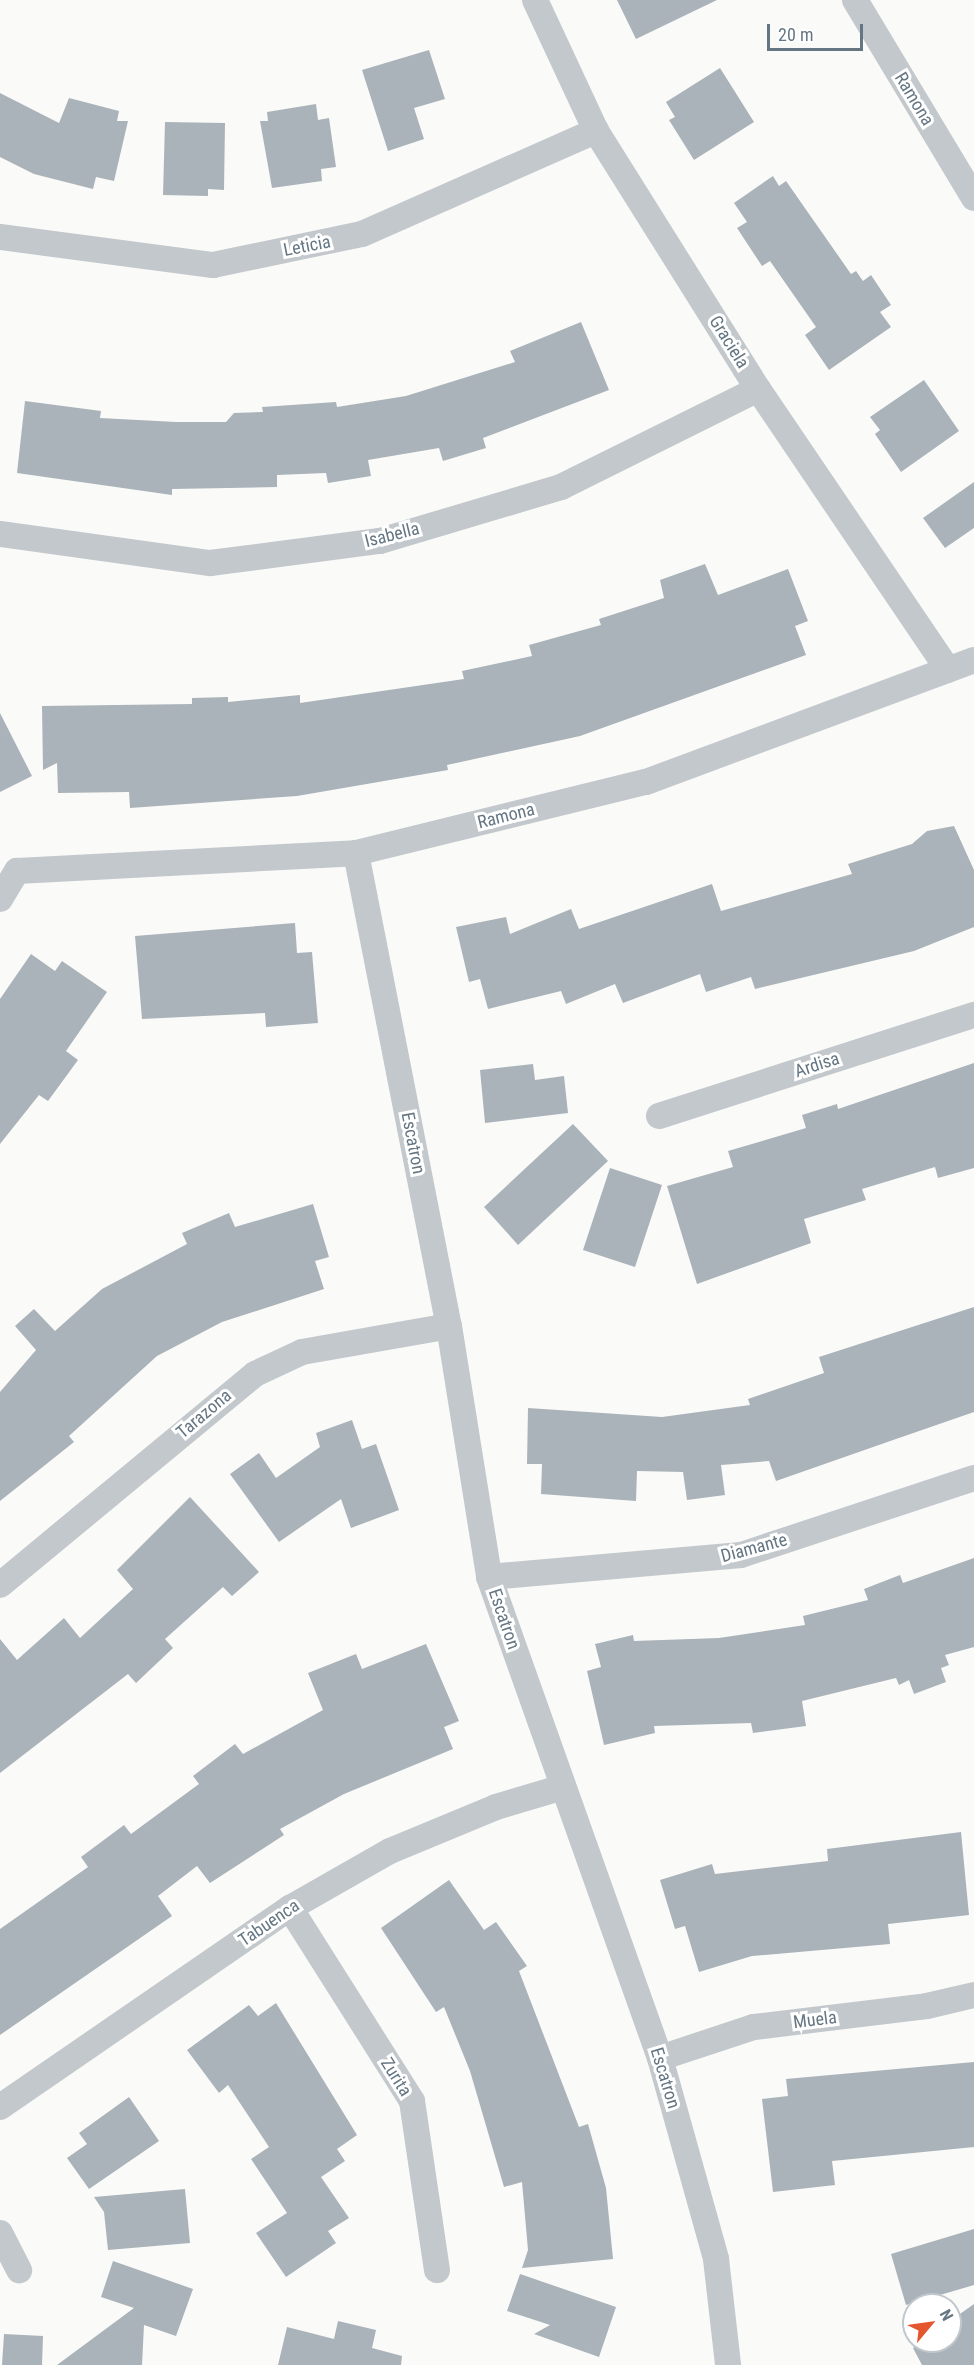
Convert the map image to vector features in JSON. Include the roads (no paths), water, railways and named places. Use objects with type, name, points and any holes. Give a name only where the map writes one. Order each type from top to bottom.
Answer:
[{"type":"street","name":"Graciela","points":[[536,0],[596,131],[758,389],[948,670]]},
{"type":"street","name":"Ramona","points":[[855,0],[974,198]]},
{"type":"street","name":"Leticia","points":[[0,237],[213,265],[362,234],[596,131]]},
{"type":"street","name":"Isabella","points":[[0,534],[210,563],[380,541],[561,486],[758,389]]},
{"type":"street","name":"Ramona","points":[[0,899],[17,871],[356,854],[646,782],[974,660]]},
{"type":"street","name":"Escatron","points":[[356,854],[449,1326],[489,1577],[660,2058],[716,2259],[728,2365]]},
{"type":"street","name":"Ardisa","points":[[659,1116],[974,1015]]},
{"type":"street","name":"Tarazona","points":[[0,1585],[255,1374],[302,1352],[449,1326]]},
{"type":"street","name":"Diamante","points":[[489,1577],[741,1555],[974,1478]]},
{"type":"street","name":"Tabuenca","points":[[0,2107],[290,1908],[390,1851],[496,1807],[562,1787]]},
{"type":"street","name":"Zurita","points":[[290,1908],[412,2101],[437,2270]]},
{"type":"street","name":"Muela","points":[[660,2058],[754,2027],[927,2006],[974,1995]]},
{"type":"street","points":[[0,2233],[19,2270]]}]
